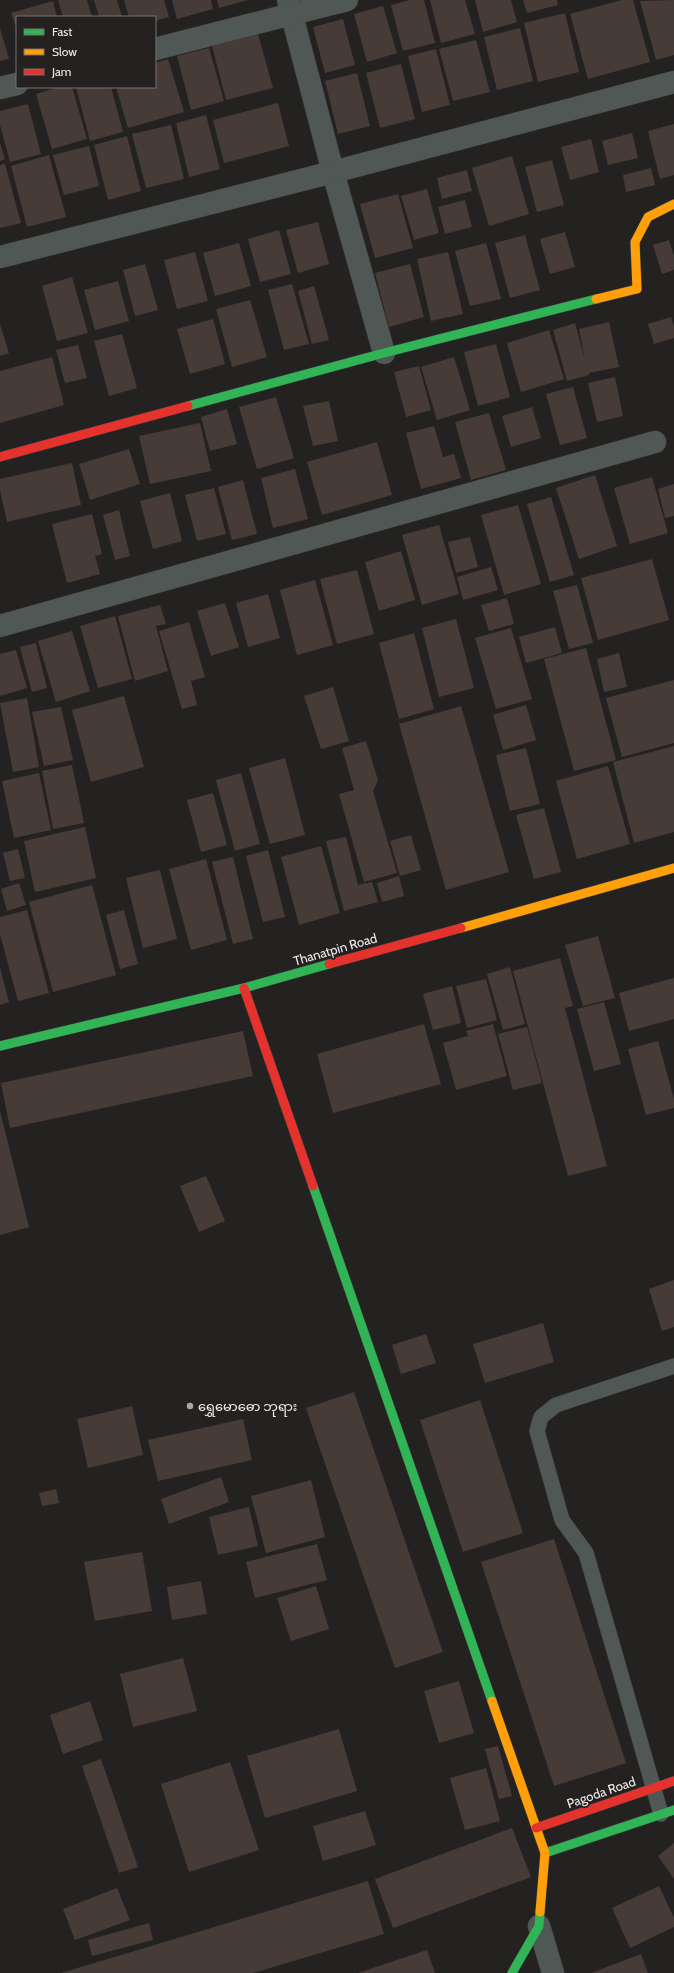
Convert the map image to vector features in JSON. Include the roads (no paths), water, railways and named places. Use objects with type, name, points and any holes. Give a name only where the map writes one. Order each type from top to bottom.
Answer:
[{"type":"street","points":[[156,49],[290,7],[347,0]]},
{"type":"street","points":[[290,7],[332,172],[384,353]]},
{"type":"street","points":[[0,257],[674,82]]},
{"type":"street","points":[[0,88],[16,84]]},
{"type":"street","points":[[0,457],[384,353],[637,289],[635,242],[648,217],[674,204]]},
{"type":"street","points":[[0,626],[655,442]]},
{"type":"street","name":"Thanatpin Road","points":[[0,1046],[244,988],[674,868]]},
{"type":"street","points":[[244,988],[545,1853],[539,1926],[553,1973]]},
{"type":"street","name":"Pagoda Road","points":[[536,1828],[674,1781]]},
{"type":"street","points":[[545,1853],[667,1812]]},
{"type":"street","points":[[512,1973],[539,1926]]},
{"type":"lane","points":[[667,1812],[653,1788],[586,1553],[562,1520],[537,1431],[541,1417],[556,1405],[674,1366]]},
{"type":"place","name":"ရွှေမောဓော ဘုရား","points":[[190,1406]]}]
